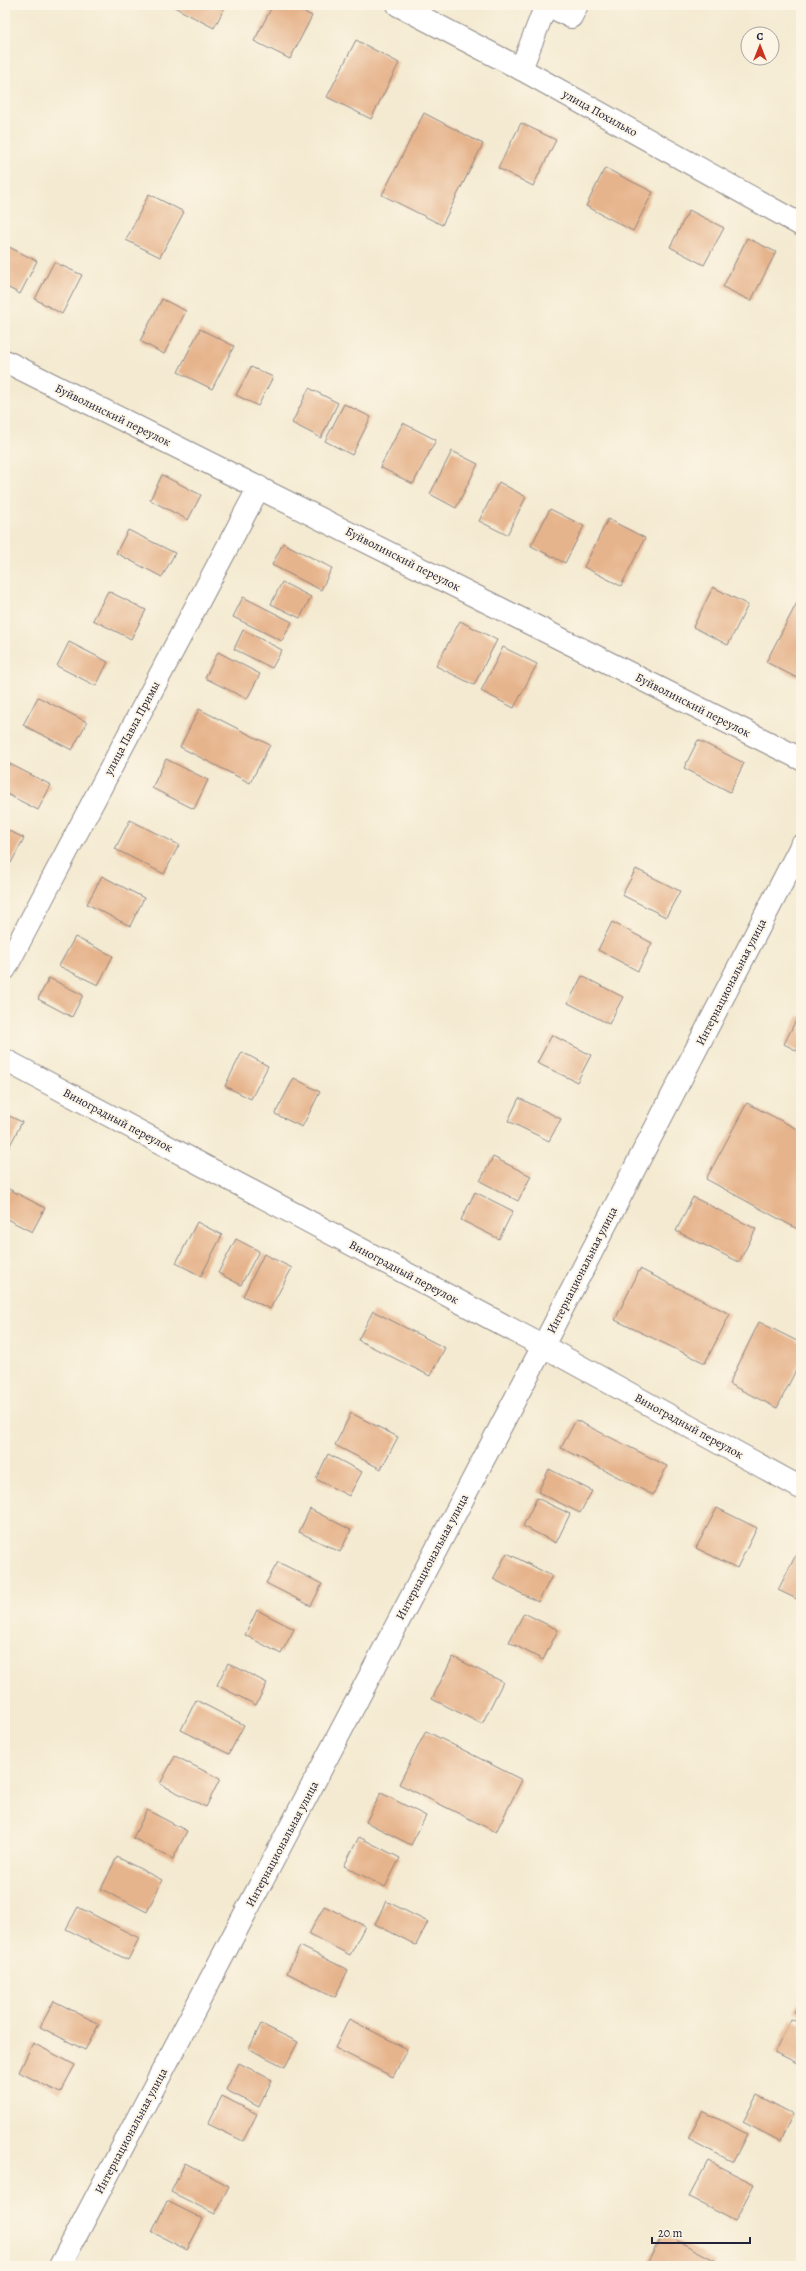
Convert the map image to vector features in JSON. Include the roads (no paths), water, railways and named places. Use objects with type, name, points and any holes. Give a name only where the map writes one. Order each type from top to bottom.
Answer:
[{"type":"street","name":"улица Похилько","points":[[398,5],[521,69],[801,225]]},
{"type":"street","points":[[521,69],[547,5],[571,17],[576,5]]},
{"type":"street","name":"Буйволинский переулок","points":[[5,361],[801,759]]},
{"type":"street","name":"улица Павла Примы","points":[[5,969],[259,487]]},
{"type":"street","name":"Интернациональная улица","points":[[60,2266],[543,1346],[801,846]]},
{"type":"street","name":"Виноградный переулок","points":[[5,1060],[543,1346],[801,1488]]}]
